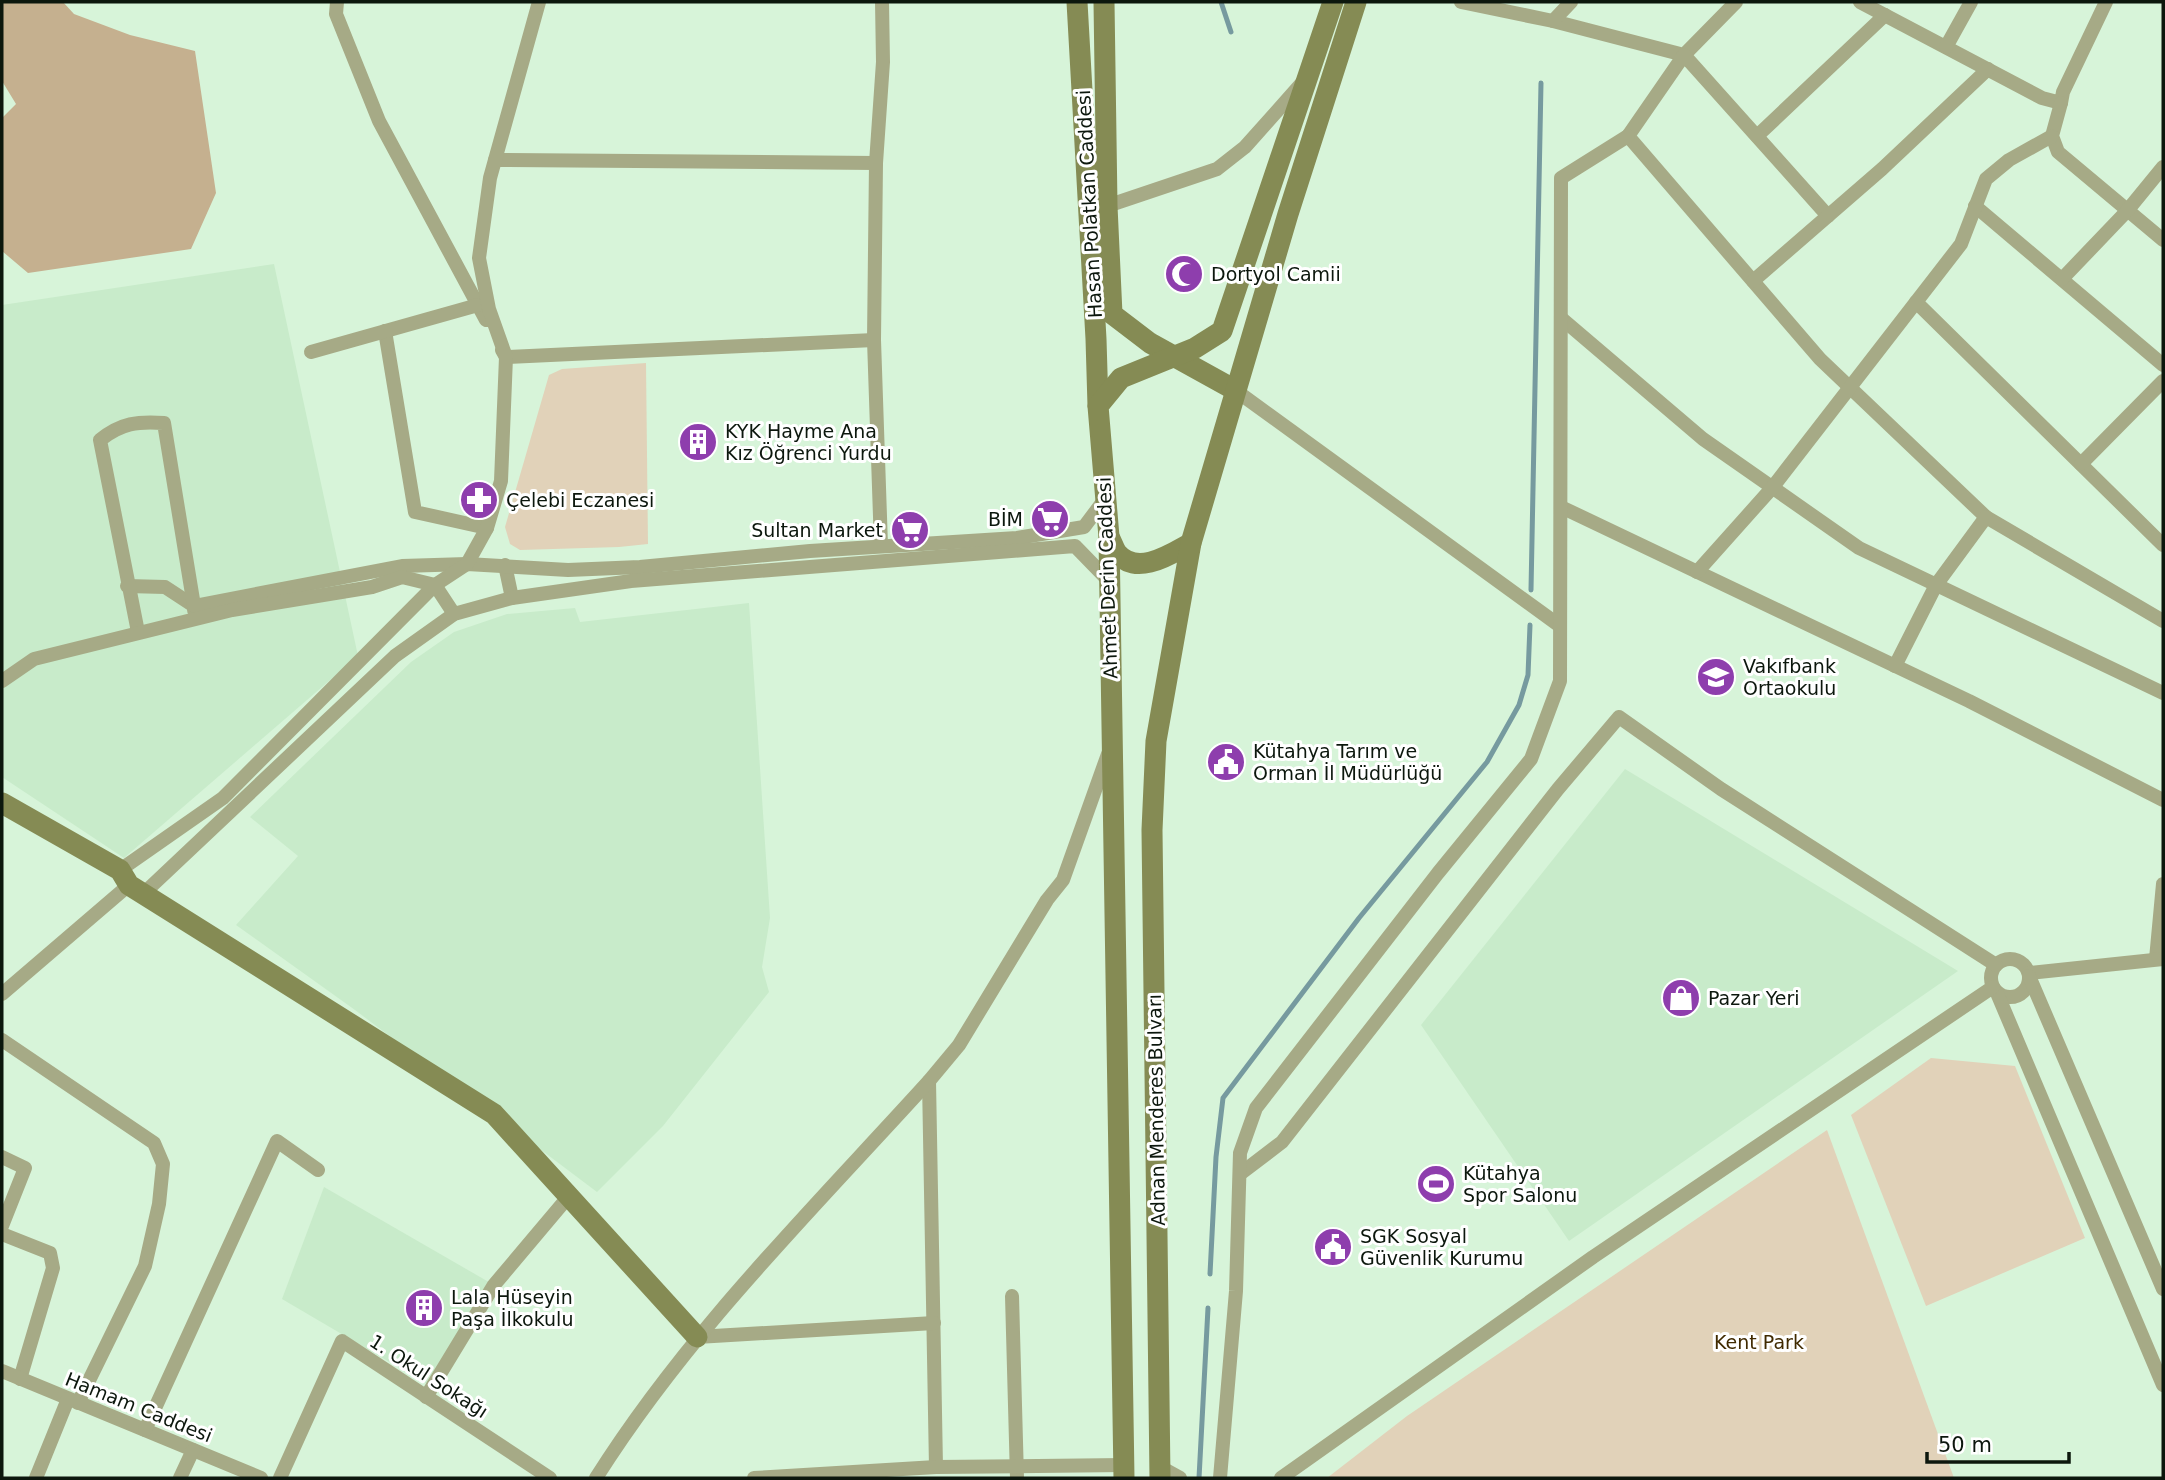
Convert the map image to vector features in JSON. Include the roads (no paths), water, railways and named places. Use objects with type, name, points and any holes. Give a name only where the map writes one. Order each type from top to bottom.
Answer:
[{"type":"main road","name":"Hasan Polatkan Caddesi","points":[[1077,2],[1098,405]]},
{"type":"main road","name":"Hasan Polatkan Caddesi","points":[[1104,2],[1107,206],[1112,314],[1150,343],[1173,356]]},
{"type":"main road","points":[[1098,405],[1121,378],[1195,348],[1222,331],[1333,2]]},
{"type":"main road","points":[[1110,537],[1118,555],[1136,564],[1158,561],[1191,543],[1288,214],[1356,2]]},
{"type":"main road","points":[[1173,356],[1235,390]]},
{"type":"main road","name":"Ahmet Derin Caddesi","points":[[1098,405],[1110,537],[1112,743]]},
{"type":"main road","name":"Adnan Menderes Bulvarı","points":[[1160,1473],[1152,830],[1156,741],[1191,543]]},
{"type":"main road","name":"Adnan Menderes Bulvarı","points":[[1112,743],[1124,1471]]},
{"type":"main road","points":[[2,803],[494,1114],[697,1337]]},
{"type":"street","points":[[337,2],[336,14],[379,121],[506,357]]},
{"type":"street","points":[[130,883],[223,798],[435,585],[467,564],[486,528],[501,481],[506,357],[489,309],[479,258],[490,178],[539,2]]},
{"type":"street","points":[[881,546],[874,340],[876,163],[883,62],[882,2]]},
{"type":"street","points":[[1461,2],[1553,20],[1684,55],[1828,216]]},
{"type":"street","points":[[1553,20],[1571,2]]},
{"type":"street","points":[[1220,1478],[1236,1291],[1240,1153],[1256,1108],[1438,873],[1531,759],[1560,681],[1561,178],[1628,136],[1684,55],[1736,2]]},
{"type":"street","points":[[1860,2],[2042,98],[2061,103]]},
{"type":"street","points":[[1946,47],[1971,2]]},
{"type":"street","points":[[2106,2],[2063,92],[2052,136],[2058,152],[2163,240]]},
{"type":"street","points":[[1757,136],[1885,15]]},
{"type":"street","points":[[1753,281],[1882,169],[1988,69]]},
{"type":"street","points":[[1107,206],[1217,169],[1245,147],[1308,76]]},
{"type":"street","points":[[1628,136],[1820,359],[1986,517],[2163,621]]},
{"type":"street","points":[[1697,572],[1772,488],[1961,244],[1986,179],[2009,160],[2052,136]]},
{"type":"street","points":[[495,160],[876,163]]},
{"type":"street","points":[[2062,279],[2127,211],[2163,167]]},
{"type":"street","points":[[1975,206],[2163,365]]},
{"type":"street","points":[[1916,302],[2163,545]]},
{"type":"street","points":[[311,352],[478,305]]},
{"type":"street","points":[[1561,318],[1703,439],[1859,548],[2163,693]]},
{"type":"street","points":[[385,331],[415,512],[486,528]]},
{"type":"street","points":[[506,357],[874,340]]},
{"type":"street","points":[[2081,464],[2163,381]]},
{"type":"street","points":[[1235,390],[1560,626]]},
{"type":"street","points":[[138,632],[100,440],[116,427],[145,421],[164,423],[195,612]]},
{"type":"street","points":[[2,681],[34,659],[138,632],[195,612],[402,566],[467,564],[568,570],[640,567],[881,546],[1017,538],[1084,527],[1105,499]]},
{"type":"street","points":[[1561,507],[1895,666],[2163,800]]},
{"type":"street","points":[[1895,666],[1936,585],[1986,517]]},
{"type":"street","points":[[2,994],[395,656],[454,614],[512,597],[631,581],[1075,546],[1109,580]]},
{"type":"street","points":[[505,565],[512,597]]},
{"type":"street","points":[[127,586],[165,587],[195,612],[372,587],[402,577],[435,585],[454,614]]},
{"type":"street","points":[[1240,1174],[1282,1142],[1558,789],[1619,718],[1721,789],[1996,965]]},
{"type":"street","points":[[596,1478],[626,1431],[697,1337],[959,1045],[1047,900],[1063,880],[1112,743]]},
{"type":"street","points":[[2029,974],[2159,959],[2163,884]]},
{"type":"street","points":[[2163,1289],[2029,974],[2017,960],[2006,959],[1996,965],[1991,976],[1995,990],[2163,1385]]},
{"type":"street","points":[[1995,990],[2012,998],[2019,995],[2029,984],[2029,974]]},
{"type":"street","points":[[1281,1478],[1593,1256],[1995,990]]},
{"type":"street","points":[[2,1040],[154,1143],[163,1164],[159,1204],[145,1266],[73,1401],[36,1478]]},
{"type":"street","points":[[929,1081],[936,1467]]},
{"type":"street","points":[[145,1430],[277,1142],[318,1170]]},
{"type":"street","points":[[2,1157],[24,1168],[2,1226]]},
{"type":"street","points":[[426,1397],[494,1285],[569,1196]]},
{"type":"street","points":[[2,1234],[50,1253],[54,1268],[20,1379]]},
{"type":"street","points":[[1012,1296],[1017,1472]]},
{"type":"street","points":[[697,1337],[934,1323]]},
{"type":"street","name":"1. Okul Sokağı","points":[[281,1478],[342,1342],[550,1478]]},
{"type":"street","name":"Hamam Caddesi","points":[[2,1371],[261,1478]]},
{"type":"street","points":[[180,1478],[193,1450]]},
{"type":"street","points":[[754,1478],[833,1476],[936,1467],[1017,1472],[1124,1471]]},
{"type":"street","points":[[1160,1473],[1180,1478]]},
{"type":"waterway","points":[[1221,2],[1231,32]]},
{"type":"waterway","points":[[1531,590],[1541,83]]},
{"type":"waterway","points":[[1210,1274],[1216,1157],[1223,1098],[1359,918],[1487,762],[1519,705],[1528,675],[1530,625]]},
{"type":"waterway","points":[[1199,1478],[1208,1308]]},
{"type":"place","name":"Dortyol Camii","points":[[1184,274]]},
{"type":"place","name":"KYK Hayme Ana Kız Öğrenci Yurdu","points":[[698,442]]},
{"type":"place","name":"Çelebi Eczanesi","points":[[479,500]]},
{"type":"place","name":"BİM","points":[[1050,519]]},
{"type":"place","name":"Sultan Market","points":[[910,530]]},
{"type":"place","name":"Vakıfbank Ortaokulu","points":[[1716,677]]},
{"type":"place","name":"Kütahya Tarım ve Orman İl Müdürlüğü","points":[[1226,762]]},
{"type":"place","name":"Pazar Yeri","points":[[1681,998]]},
{"type":"place","name":"Kütahya Spor Salonu","points":[[1436,1184]]},
{"type":"place","name":"SGK Sosyal Güvenlik Kurumu","points":[[1333,1247]]},
{"type":"place","name":"Lala Hüseyin Paşa İlkokulu","points":[[424,1308]]},
{"type":"park label","name":"Kent Park","points":[[1759,1342]]}]
